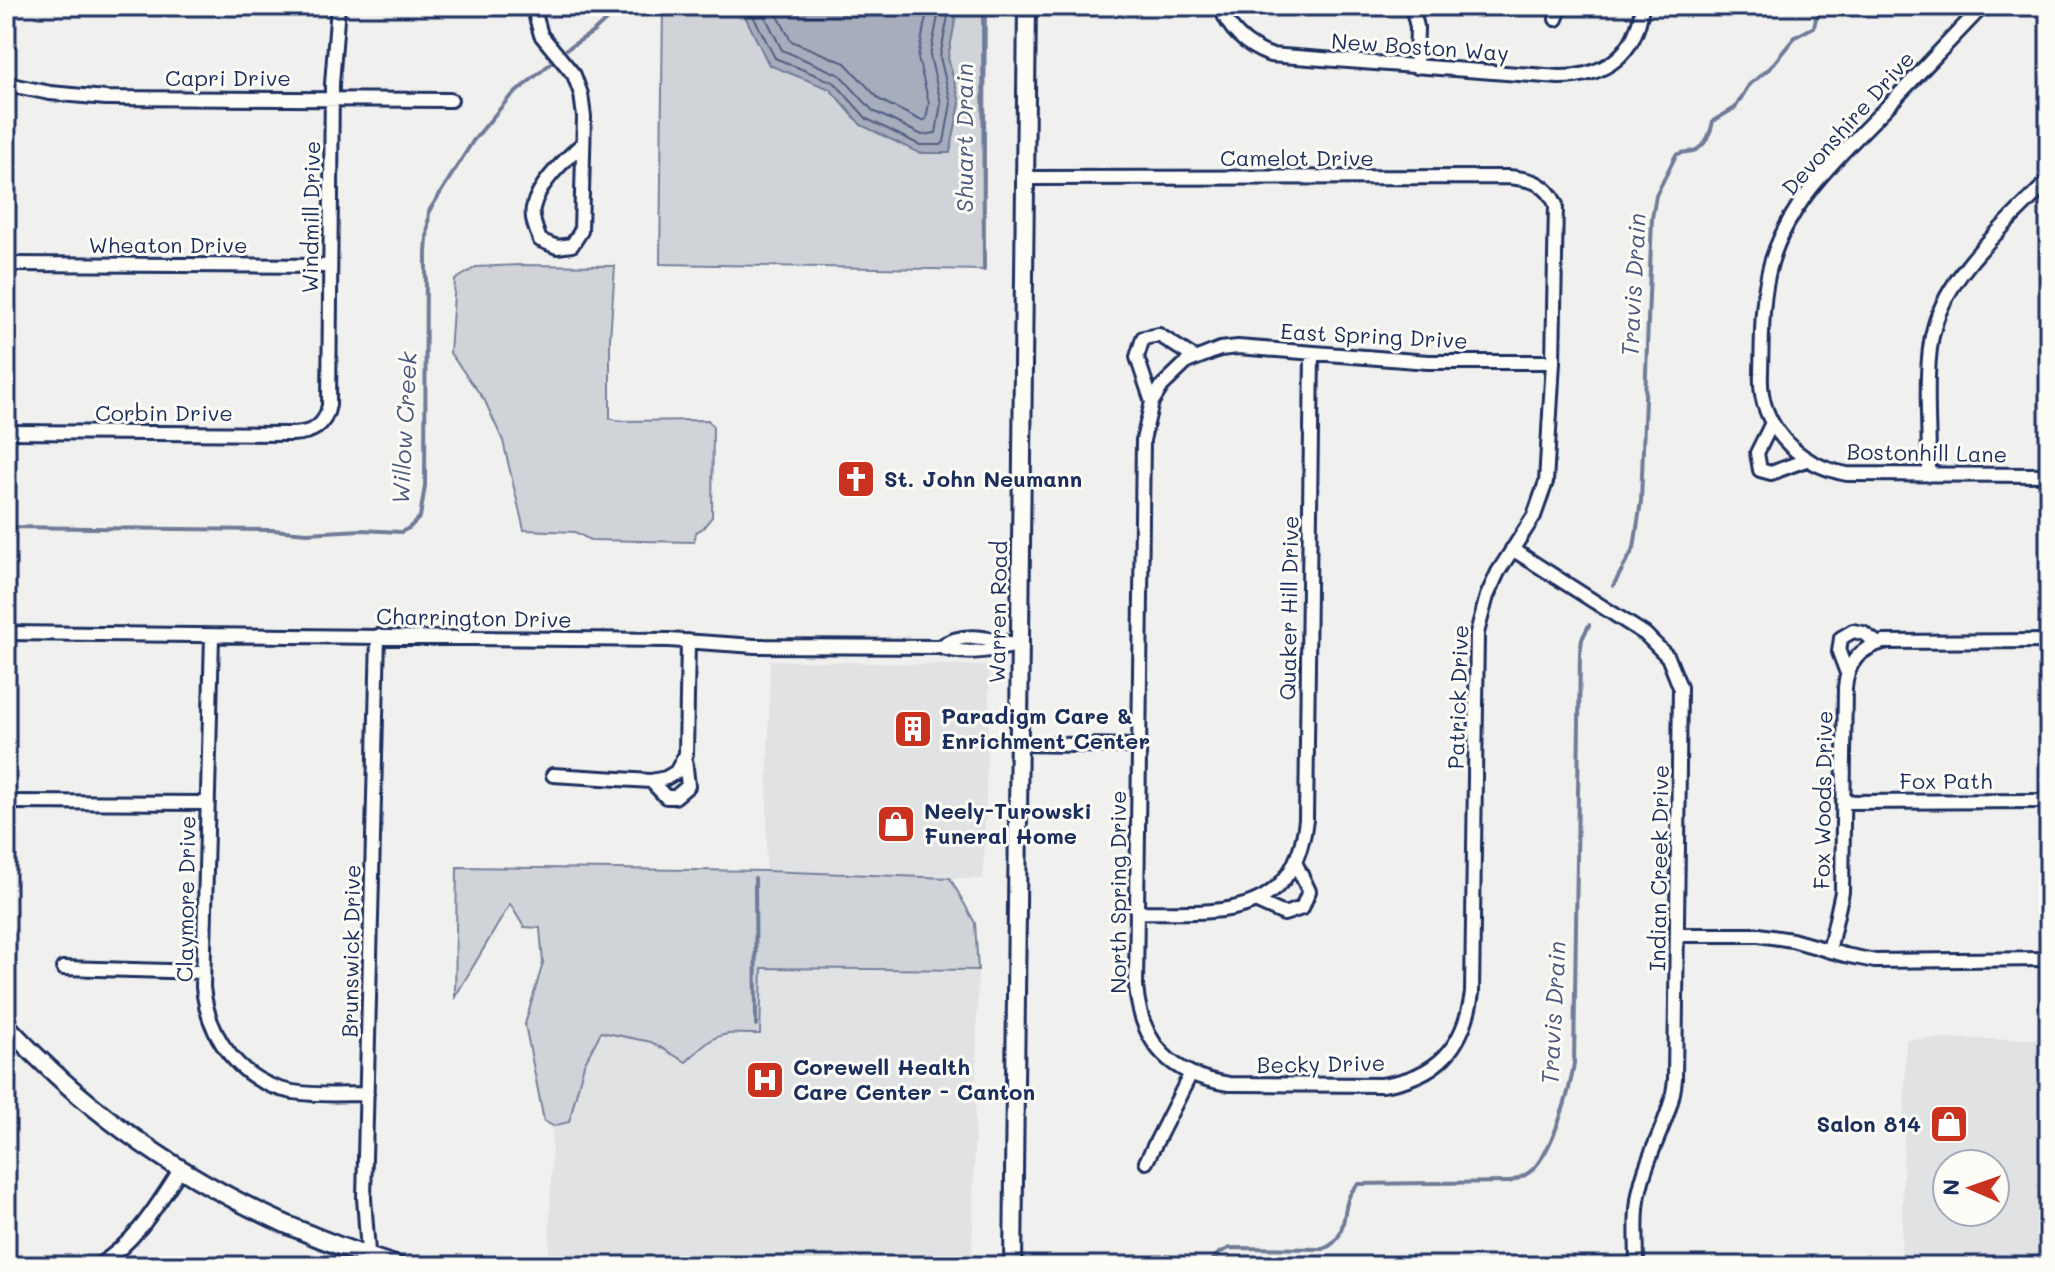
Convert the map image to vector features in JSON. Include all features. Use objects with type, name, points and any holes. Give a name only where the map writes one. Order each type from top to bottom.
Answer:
[{"type":"main road","name":"Warren Road","points":[[1013,1266],[1027,6]]},
{"type":"main road","points":[[6,1025],[95,1110],[180,1170],[268,1217],[369,1262],[398,1266]]},
{"type":"street","name":"Windmill Drive","points":[[319,426],[329,405],[332,98],[338,6]]},
{"type":"street","points":[[533,6],[541,35],[578,83],[583,106],[581,231],[572,245],[557,247],[540,240],[534,225],[533,208],[550,178],[581,145]]},
{"type":"street","name":"New Boston Way","points":[[1220,6],[1240,38],[1258,51],[1280,57],[1559,77],[1579,77],[1601,70],[1622,54],[1629,46],[1642,6]]},
{"type":"street","points":[[1412,6],[1417,27],[1416,67]]},
{"type":"street","points":[[1556,19],[1561,6]]},
{"type":"street","name":"Devonshire Drive","points":[[1786,444],[1764,404],[1760,381],[1764,299],[1772,261],[1789,221],[1813,185],[1983,6]]},
{"type":"street","name":"Capri Drive","points":[[6,84],[50,93],[106,98],[451,100]]},
{"type":"street","name":"Camelot Drive","points":[[1025,178],[1508,177],[1541,184],[1556,205]]},
{"type":"street","points":[[1929,475],[1930,352],[1940,309],[1961,273],[2048,182]]},
{"type":"street","name":"Patrick Drive","points":[[1446,1055],[1460,1039],[1472,993],[1477,633],[1487,596],[1534,516],[1546,482],[1553,362],[1556,205]]},
{"type":"street","name":"Wheaton Drive","points":[[6,264],[330,266]]},
{"type":"street","points":[[1152,402],[1137,357],[1143,338],[1159,335],[1195,358]]},
{"type":"street","name":"East Spring Drive","points":[[1172,374],[1195,358],[1220,349],[1238,347],[1428,362],[1553,362]]},
{"type":"street","name":"Quaker Hill Drive","points":[[1137,912],[1222,912],[1255,901],[1280,884],[1295,862],[1304,836],[1312,354]]},
{"type":"street","name":"North Spring Drive","points":[[1172,374],[1152,402],[1143,440],[1136,986],[1140,1017],[1147,1034],[1159,1051],[1190,1075]]},
{"type":"street","points":[[1772,423],[1757,453],[1760,470],[1771,473],[1806,460]]},
{"type":"street","name":"Corbin Drive","points":[[6,432],[292,434],[307,433],[319,426]]},
{"type":"street","name":"Bostonhill Lane","points":[[1786,444],[1806,460],[1847,474],[2049,475]]},
{"type":"street","name":"Indian Creek Drive","points":[[1512,549],[1658,645],[1675,671],[1682,699],[1674,1093],[1640,1187],[1637,1266]]},
{"type":"street","points":[[1847,673],[1839,652],[1841,638],[1853,631],[1863,633],[1877,643],[2049,641]]},
{"type":"street","name":"Charrington Drive","points":[[6,633],[688,641],[755,646],[940,647],[952,651],[987,651],[1019,645]]},
{"type":"street","name":"Claymore Drive","points":[[212,636],[203,972],[205,1002],[213,1029],[228,1053],[247,1071],[268,1084],[290,1092],[367,1094]]},
{"type":"street","name":"Brunswick Drive","points":[[369,1262],[364,1219],[378,636]]},
{"type":"street","points":[[651,781],[666,797],[682,794],[688,786],[685,759],[688,641]]},
{"type":"street","name":"Fox Woods Drive","points":[[1829,951],[1842,892],[1847,673],[1860,652],[1877,643]]},
{"type":"street","points":[[1018,744],[1139,746]]},
{"type":"street","points":[[553,775],[651,781],[670,776],[685,759]]},
{"type":"street","name":"Fox Path","points":[[1843,802],[2049,801]]},
{"type":"street","points":[[6,802],[208,803]]},
{"type":"street","points":[[1255,901],[1284,914],[1302,908],[1309,891],[1295,862]]},
{"type":"street","points":[[1677,935],[1759,935],[1888,961],[2049,959]]},
{"type":"street","points":[[63,968],[203,972]]},
{"type":"street","name":"Becky Drive","points":[[1190,1075],[1229,1084],[1382,1085],[1419,1076],[1446,1055]]},
{"type":"street","points":[[1146,1162],[1190,1075]]},
{"type":"street","points":[[97,1266],[118,1252],[146,1223],[180,1170]]},
{"type":"shaded area","points":[[663,6],[986,6],[984,270],[660,264]]},
{"type":"shaded area","points":[[615,266],[610,339],[610,418],[619,421],[708,420],[713,427],[712,517],[696,532],[694,542],[590,540],[575,532],[524,530],[503,441],[485,401],[450,353],[455,280],[476,267]]},
{"type":"shaded area","points":[[770,660],[990,666],[983,879],[766,871]]},
{"type":"shaded area","points":[[457,867],[766,871],[950,878],[975,923],[978,970],[762,968],[760,1034],[718,1036],[686,1062],[651,1042],[601,1032],[584,1064],[569,1122],[553,1126],[544,1121],[525,1024],[543,963],[540,928],[524,927],[510,904],[455,997]]},
{"type":"shaded area","name":"Corewell Health Care Center - Canton","points":[[762,968],[978,970],[972,1263],[549,1255],[555,1031],[760,1034]]},
{"type":"shaded area","points":[[1906,1039],[2049,1039],[2049,1266],[1901,1266]]},
{"type":"water","points":[[740,6],[958,6],[948,58],[960,103],[950,153],[919,153],[861,125],[830,89],[769,65]]},
{"type":"waterway","name":"Willow Creek","points":[[567,49],[593,32],[621,6]]},
{"type":"waterway","name":"Shuart Drain","points":[[983,6],[984,270]]},
{"type":"waterway","name":"Travis Drain","points":[[1613,586],[1634,548],[1641,501],[1652,218],[1656,195],[1676,155],[1694,151],[1703,144],[1713,121],[1735,108],[1749,85],[1770,68],[1795,37],[1814,27],[1819,6]]},
{"type":"waterway","name":"Willow Creek","points":[[6,527],[307,533],[361,530],[401,532],[409,528],[420,517],[425,486],[426,252],[429,211],[473,141],[508,99],[551,63]]},
{"type":"waterway","name":"Travis Drain","points":[[1212,1261],[1230,1248],[1323,1249],[1333,1244],[1342,1228],[1348,1199],[1359,1184],[1509,1182],[1530,1172],[1540,1161],[1564,1104],[1574,1063],[1580,655],[1582,639],[1589,625]]},
{"type":"waterway","name":"Shuart Drain","points":[[755,878],[756,1025]]},
{"type":"place","name":"St. John Neumann","points":[[856,479]]},
{"type":"place","name":"Paradigm Care & Enrichment Center","points":[[913,729]]},
{"type":"place","name":"Neely-Turowski Funeral Home","points":[[896,824]]},
{"type":"place","name":"Corewell Health Care Center - Canton","points":[[765,1080]]},
{"type":"place","name":"Salon 814","points":[[1949,1124]]}]
